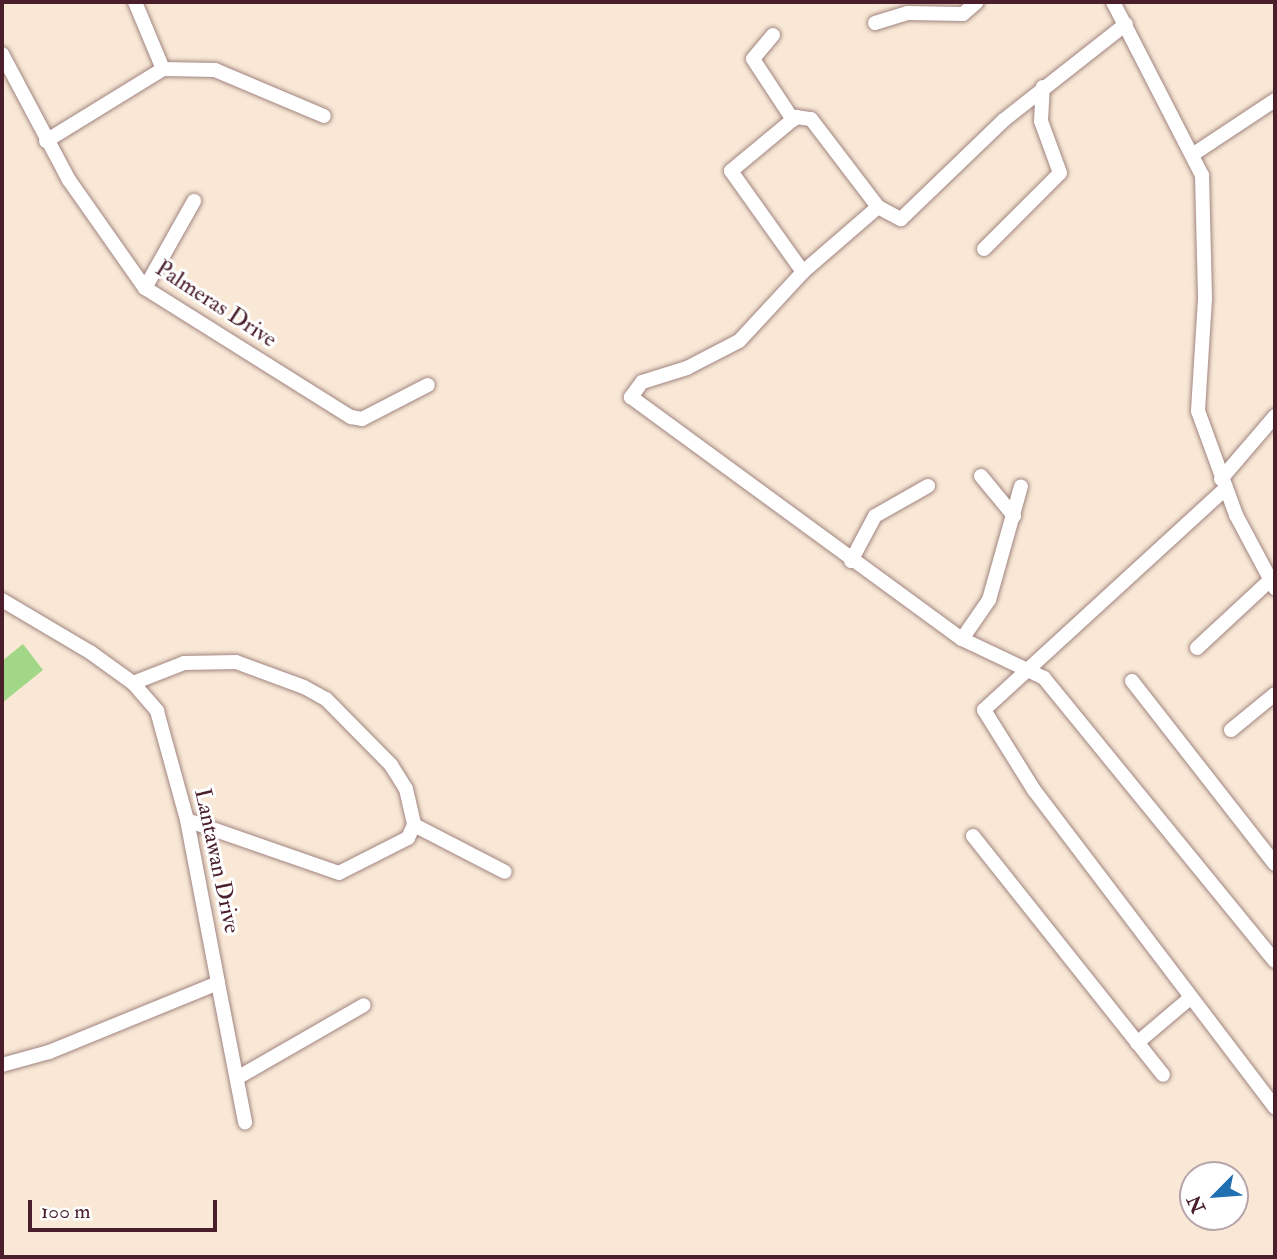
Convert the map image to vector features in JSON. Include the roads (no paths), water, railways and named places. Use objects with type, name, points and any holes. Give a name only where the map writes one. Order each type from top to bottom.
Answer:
[{"type":"street","points":[[135,2],[163,69]]},
{"type":"street","points":[[875,23],[908,13],[962,14],[977,2]]},
{"type":"street","points":[[1112,2],[1195,153],[1206,226],[1195,386],[1223,484],[1272,585],[1197,648]]},
{"type":"street","points":[[803,272],[731,171],[793,120],[811,119],[878,207],[894,219],[907,216],[1043,87],[1126,24]]},
{"type":"street","points":[[774,35],[752,55],[793,120]]},
{"type":"street","name":"Palmeras Drive","points":[[2,54],[46,141],[125,268],[145,288],[351,417],[362,418],[428,385]]},
{"type":"street","points":[[46,141],[163,69],[215,70],[324,116]]},
{"type":"street","points":[[984,249],[1060,173],[1041,121],[1043,87]]},
{"type":"street","points":[[1195,153],[1275,100]]},
{"type":"street","points":[[145,288],[194,201]]},
{"type":"street","points":[[878,207],[803,272],[739,341],[716,356],[642,382],[631,397],[851,561],[962,639],[1028,667],[1086,722],[1275,961]]},
{"type":"street","points":[[1275,416],[1223,484],[986,706],[988,722],[1190,998],[1275,1108]]},
{"type":"street","points":[[981,476],[1014,516]]},
{"type":"street","points":[[851,561],[875,516],[928,486]]},
{"type":"street","points":[[962,639],[989,600],[1021,486]]},
{"type":"street","name":"Lantawan Drive","points":[[2,600],[133,683],[166,734],[187,820],[245,1122]]},
{"type":"street","points":[[133,683],[155,670],[197,663],[236,663],[294,682],[326,699],[391,765],[406,789],[414,825],[408,838],[339,873],[187,820]]},
{"type":"street","points":[[1132,681],[1275,864]]},
{"type":"street","points":[[1231,730],[1275,694]]},
{"type":"street","points":[[414,825],[505,872]]},
{"type":"street","points":[[974,836],[1163,1075]]},
{"type":"street","points":[[2,1065],[49,1052],[218,983]]},
{"type":"street","points":[[1137,1043],[1190,998]]},
{"type":"street","points":[[237,1078],[365,1005]]}]
